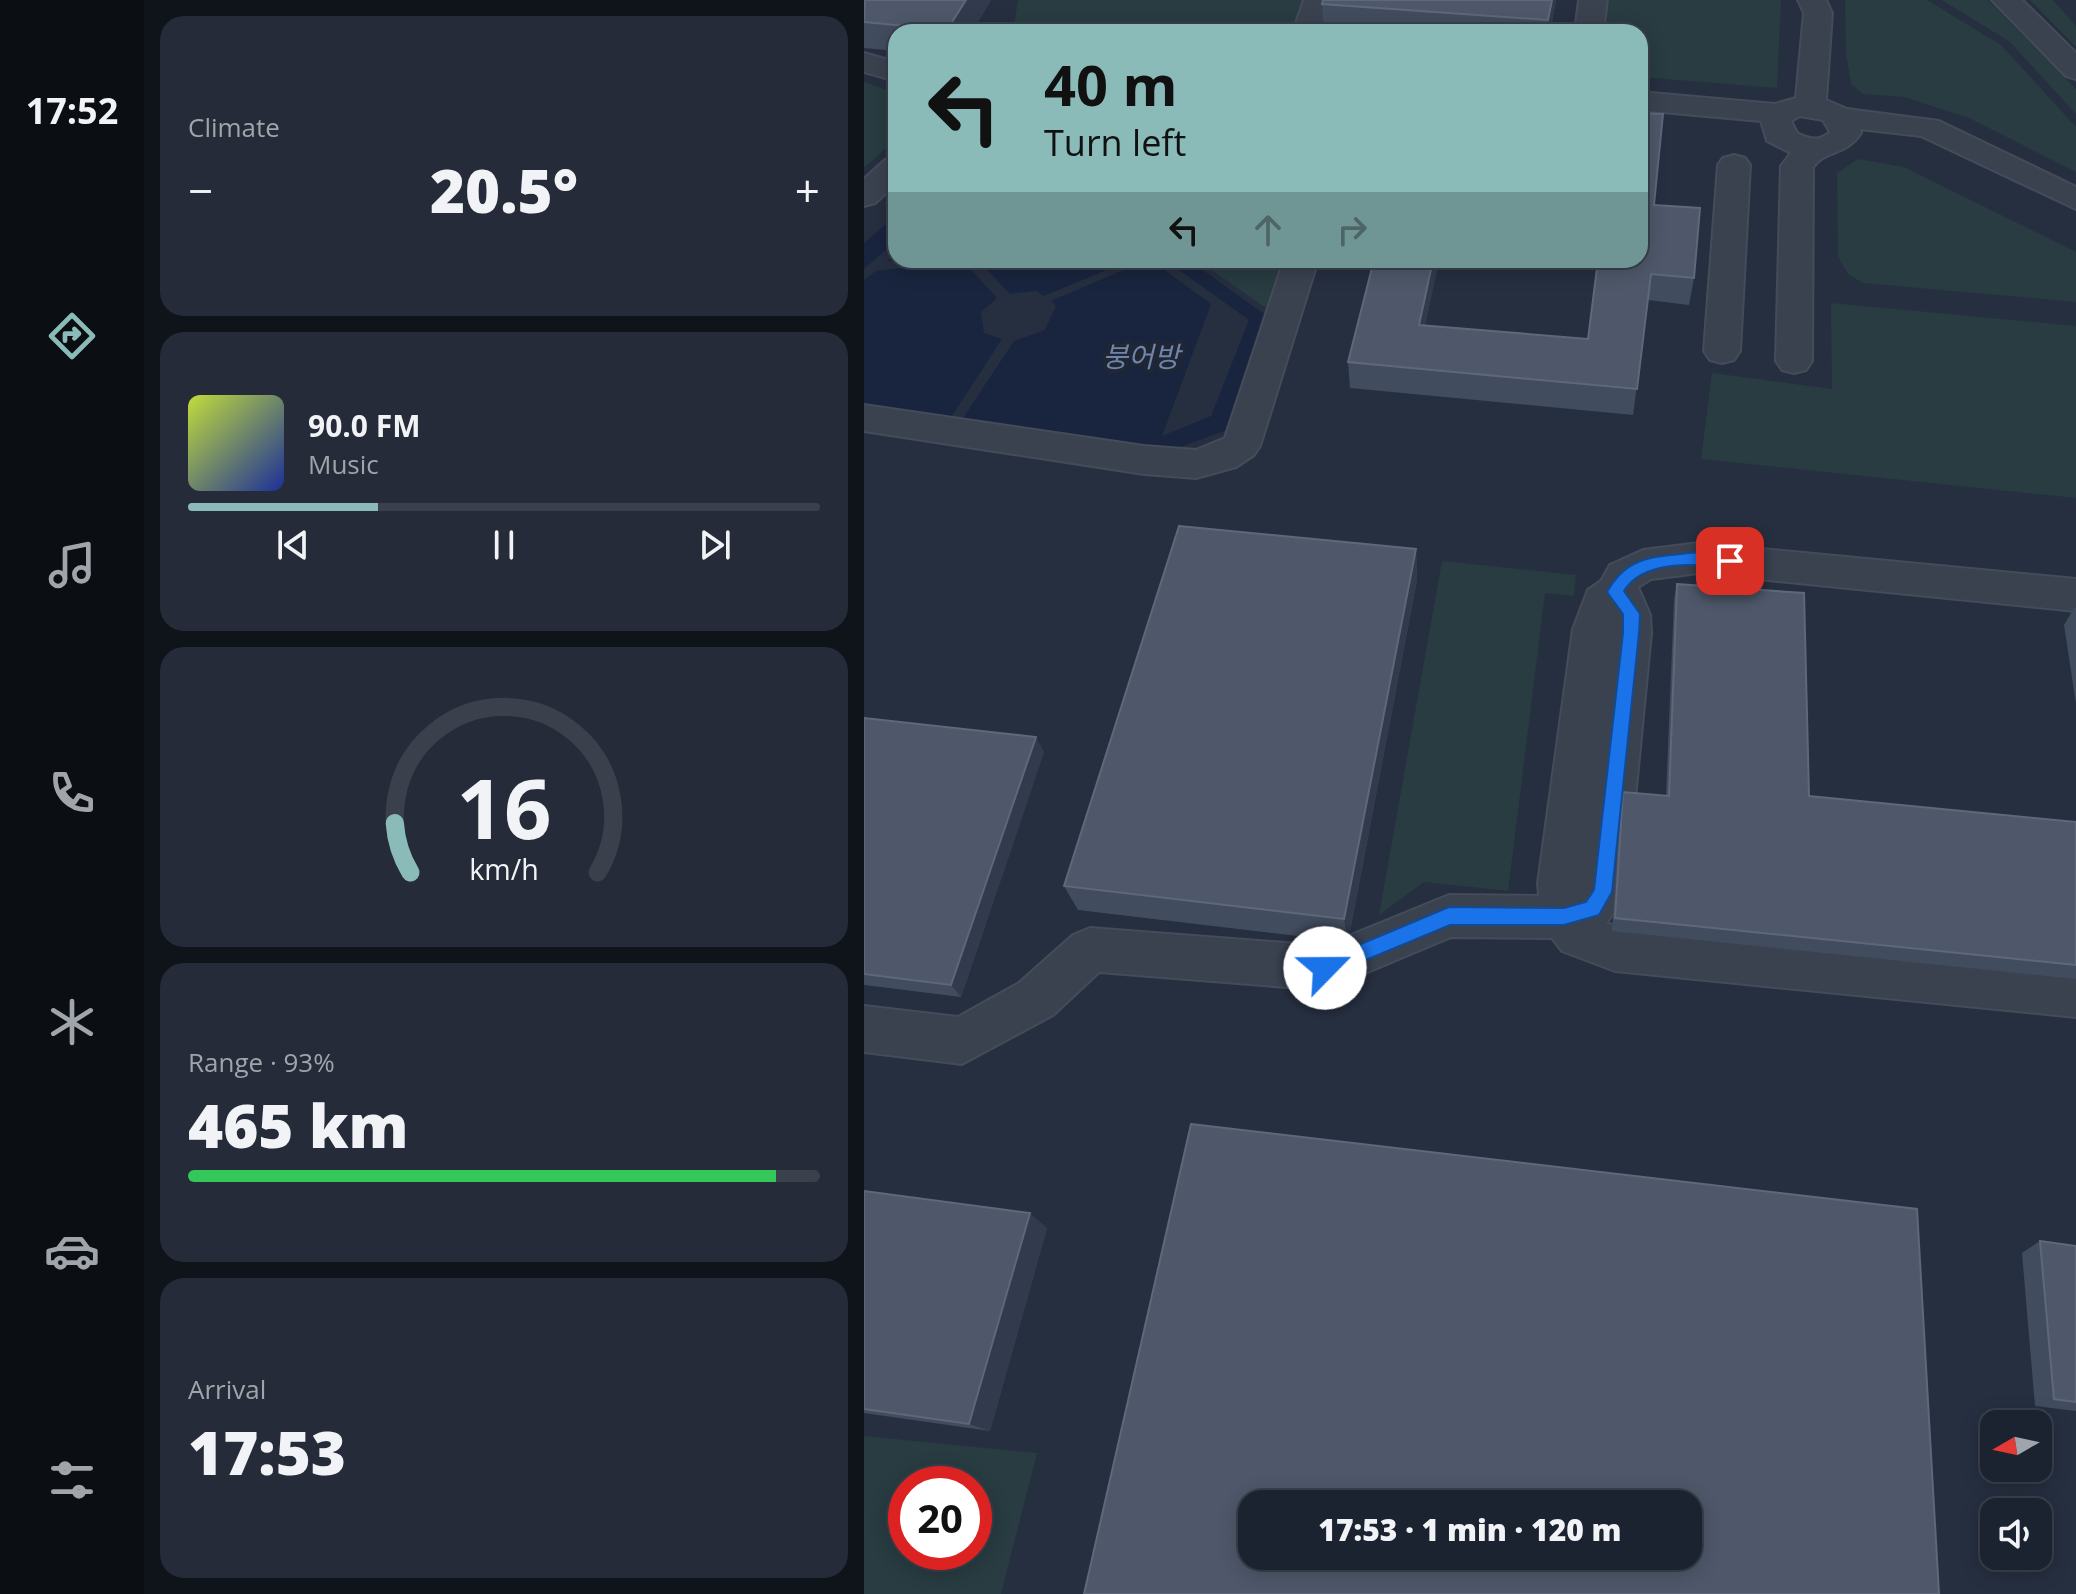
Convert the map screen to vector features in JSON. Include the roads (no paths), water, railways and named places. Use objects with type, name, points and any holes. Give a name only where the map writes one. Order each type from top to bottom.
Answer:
[{"type":"lane","points":[[1310,24],[1318,0]]},
{"type":"lane","points":[[1590,24],[1593,0]]},
{"type":"lane","points":[[1812,0],[1818,13],[1810,106],[1831,135],[1924,152],[2076,227]]},
{"type":"lane","points":[[2006,0],[2076,70]]},
{"type":"lane","points":[[864,62],[888,70]]},
{"type":"lane","points":[[1648,102],[1779,124],[1798,146],[1831,135],[1928,128],[2076,199]]},
{"type":"lane","points":[[1779,124],[1793,107],[1810,106]]},
{"type":"lane","points":[[1648,121],[1779,124]]},
{"type":"lane","points":[[1794,361],[1762,280],[1764,218],[1797,166],[1831,135]]},
{"type":"lane","points":[[1722,351],[1762,280],[1764,218],[1734,165]]},
{"type":"lane","points":[[864,196],[888,174]]},
{"type":"lane","points":[[864,418],[1144,460],[1196,464],[1223,457],[1241,446],[1298,268]]},
{"type":"lane","points":[[864,1029],[962,1041],[1036,999],[1090,950],[1325,968],[1449,916],[1564,917],[1592,909],[1603,892],[1632,614],[1625,601],[1615,592],[1624,576],[1643,565],[1699,558],[2076,595]]},
{"type":"lane","points":[[1564,917],[1579,936],[1615,949],[2076,995]]},
{"type":"water","name":"붕어방","points":[[888,223],[888,268],[1200,268],[1271,319],[1232,428],[1151,458],[864,412],[864,243]]}]
